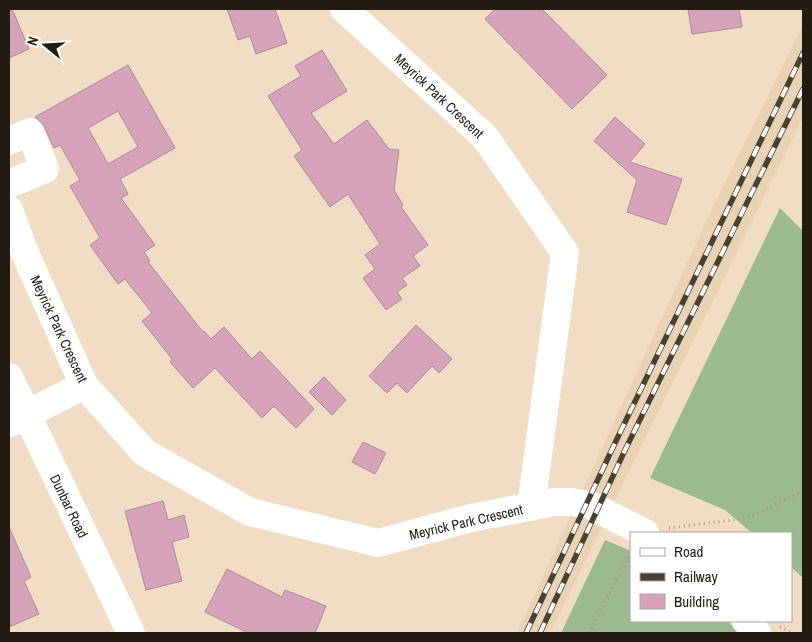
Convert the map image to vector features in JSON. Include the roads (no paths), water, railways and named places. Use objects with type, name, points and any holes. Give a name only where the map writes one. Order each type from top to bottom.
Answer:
[{"type":"street","name":"Meyrick Park Crescent","points":[[9,210],[24,251],[84,385],[146,453],[250,512],[378,543],[471,518],[531,507],[565,253],[485,137],[344,9]]},
{"type":"street","points":[[9,141],[30,132],[46,169],[9,184]]},
{"type":"street","name":"Dunbar Road","points":[[9,378],[17,419],[131,633]]},
{"type":"street","points":[[17,419],[84,385]]},
{"type":"street","points":[[531,507],[554,502],[590,505],[630,533]]},
{"type":"street","points":[[747,622],[757,633]]},
{"type":"railway","points":[[526,633],[615,443],[803,53]]},
{"type":"railway","points":[[540,633],[626,448],[803,89]]}]
